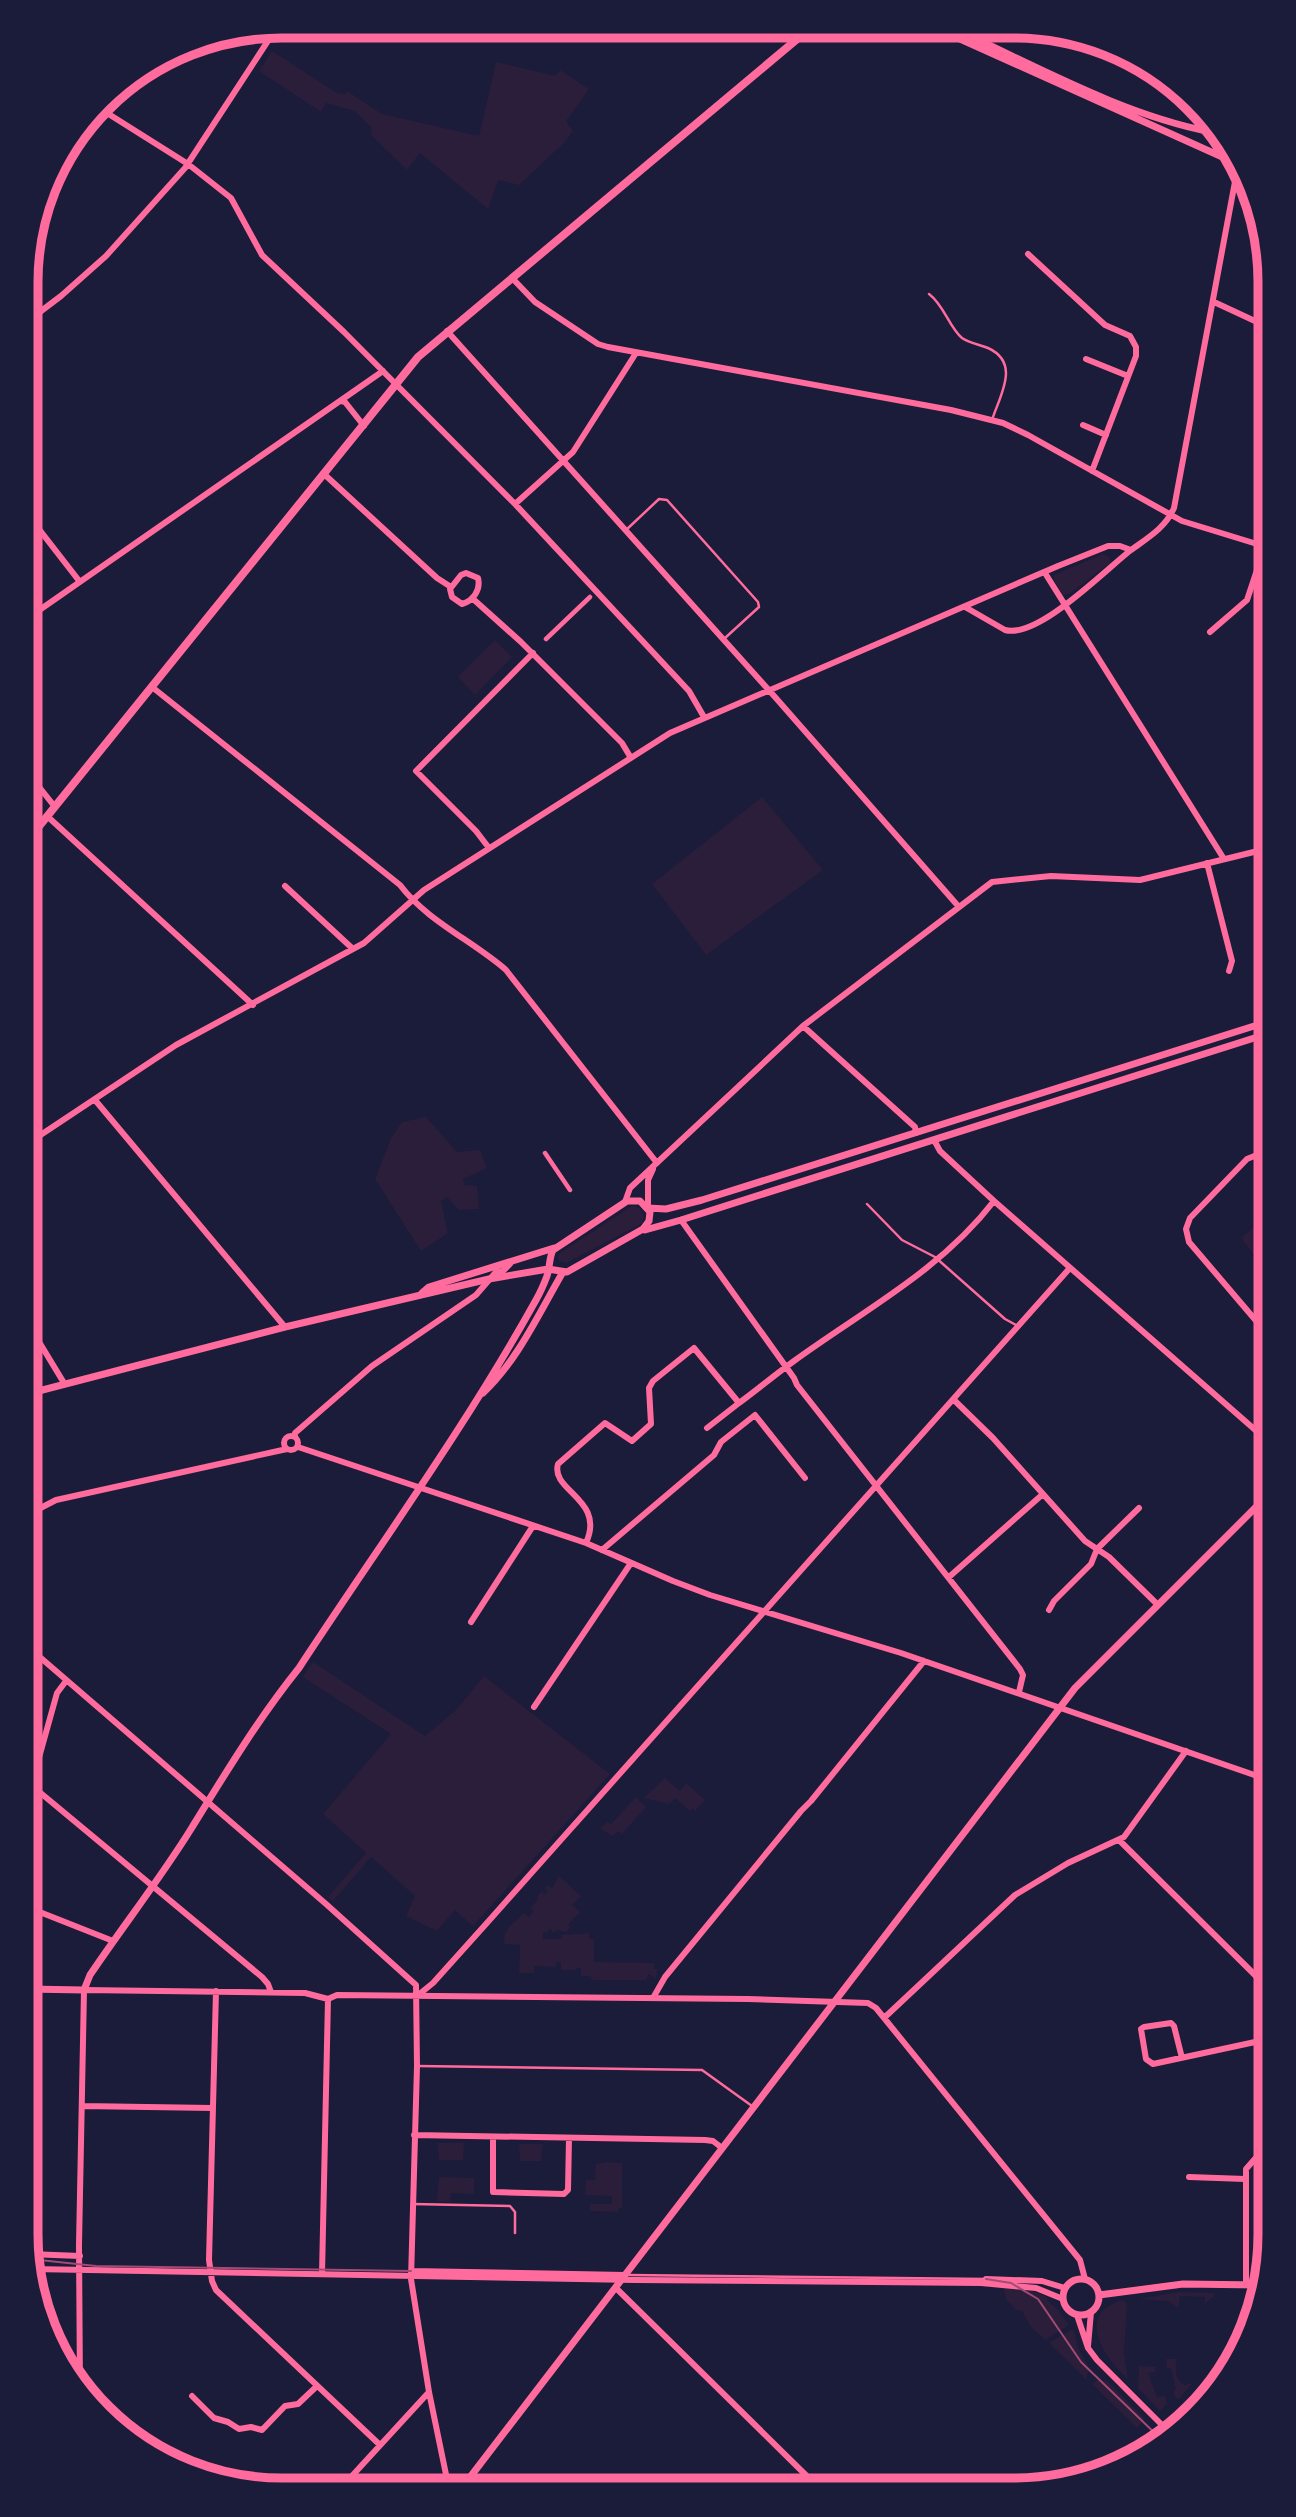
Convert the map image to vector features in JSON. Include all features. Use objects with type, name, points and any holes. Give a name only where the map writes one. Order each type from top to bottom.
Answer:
[{"type":"main road","points":[[38,827],[418,357],[798,38]]},
{"type":"street","points":[[958,38],[1222,157]]},
{"type":"street","points":[[974,38],[1082,88],[1166,122],[1203,130]]},
{"type":"street","points":[[38,311],[106,256],[188,164],[269,39]]},
{"type":"street","points":[[107,113],[188,164],[231,198],[262,255],[383,371],[515,504],[689,691],[704,717]]},
{"type":"street","points":[[965,607],[1012,632],[1035,626],[1160,528],[1171,515],[1235,181]]},
{"type":"street","points":[[1028,254],[1105,325],[1127,333],[1136,346],[1136,356],[1092,471]]},
{"type":"street","points":[[512,278],[535,302],[598,344],[992,420],[1028,435],[1171,515],[1258,544]]},
{"type":"street","points":[[1214,302],[1258,322]]},
{"type":"street","points":[[447,331],[959,907]]},
{"type":"street","points":[[515,504],[573,452],[636,353]]},
{"type":"street","points":[[1086,359],[1128,376]]},
{"type":"street","points":[[38,611],[383,371]]},
{"type":"street","points":[[341,401],[364,426]]},
{"type":"street","points":[[1083,425],[1106,435]]},
{"type":"street","points":[[324,474],[437,578],[451,587]]},
{"type":"street","points":[[38,528],[80,582]]},
{"type":"street","points":[[38,1134],[40,1136],[173,1047],[364,943],[413,899],[670,733],[1108,546],[1131,550]]},
{"type":"street","points":[[1210,632],[1247,600],[1258,571]]},
{"type":"street","points":[[471,573],[479,581],[478,589],[466,603],[459,603],[450,595],[451,587],[461,575],[471,573]]},
{"type":"street","points":[[1045,573],[1224,859]]},
{"type":"street","points":[[546,639],[590,597]]},
{"type":"street","points":[[472,598],[533,653],[622,743],[631,758]]},
{"type":"street","points":[[489,848],[477,831],[416,771],[533,653]]},
{"type":"street","points":[[152,687],[400,885],[413,899],[506,970],[656,1164]]},
{"type":"street","points":[[38,786],[55,807]]},
{"type":"street","points":[[47,816],[253,1005]]},
{"type":"street","points":[[625,1202],[630,1188],[803,1026],[978,892],[999,881],[1051,876],[1140,880],[1258,851]]},
{"type":"street","points":[[1207,863],[1232,961],[1229,971]]},
{"type":"street","points":[[285,886],[353,949]]},
{"type":"street","points":[[419,1295],[429,1287],[510,1264],[554,1248],[625,1202],[638,1200],[648,1208],[666,1209],[702,1200],[1258,1025]]},
{"type":"street","points":[[803,1026],[915,1127],[916,1133]]},
{"type":"street","points":[[38,1391],[462,1285],[548,1269],[568,1272],[641,1231],[1258,1037]]},
{"type":"street","points":[[95,1100],[285,1327]]},
{"type":"street","points":[[934,1140],[940,1151],[1069,1269],[1257,1432]]},
{"type":"street","points":[[545,1153],[570,1190]]},
{"type":"street","points":[[1257,1322],[1189,1242],[1186,1229],[1190,1218],[1247,1159],[1258,1155]]},
{"type":"street","points":[[641,1231],[649,1221],[648,1180],[656,1164]]},
{"type":"street","points":[[707,1428],[786,1368],[939,1260],[972,1228],[994,1201]]},
{"type":"street","points":[[681,1220],[797,1385],[1021,1671],[1023,1675],[1019,1692]]},
{"type":"street","points":[[80,2370],[84,1990],[90,1975],[153,1886],[480,1396],[537,1297],[554,1248]]},
{"type":"street","points":[[287,1449],[285,1440],[288,1437],[295,1437],[372,1366],[468,1301],[489,1279],[510,1264]]},
{"type":"street","points":[[417,1996],[433,1983],[486,1924],[1069,1269]]},
{"type":"street","points":[[480,1396],[492,1385],[521,1344],[563,1272]]},
{"type":"street","points":[[462,1285],[469,1288],[471,1293],[468,1301]]},
{"type":"street","points":[[38,1340],[64,1383]]},
{"type":"street","points":[[586,1542],[591,1529],[590,1515],[558,1476],[556,1469],[560,1462],[605,1423],[632,1441],[651,1424],[649,1388],[653,1381],[694,1348],[739,1403]]},
{"type":"street","points":[[954,1400],[993,1438],[1085,1541],[1158,1605]]},
{"type":"street","points":[[602,1550],[714,1455],[721,1442],[755,1415],[804,1478]]},
{"type":"street","points":[[295,1437],[299,1442],[298,1447]]},
{"type":"street","points":[[38,1509],[56,1500],[298,1447],[586,1542],[673,1581],[763,1613],[849,1636],[1019,1692],[1257,1776]]},
{"type":"street","points":[[949,1577],[1043,1494]]},
{"type":"street","points":[[469,2478],[1088,1673],[1257,1506]]},
{"type":"street","points":[[1049,1610],[1054,1601],[1091,1564],[1097,1549],[1139,1508]]},
{"type":"street","points":[[471,1622],[533,1526]]},
{"type":"street","points":[[534,1707],[631,1563]]},
{"type":"street","points":[[38,1656],[415,1982],[417,2066],[411,2273],[413,2301],[447,2478]]},
{"type":"street","points":[[653,1998],[665,1976],[820,1791],[924,1661]]},
{"type":"street","points":[[38,1761],[57,1693],[66,1681]]},
{"type":"street","points":[[884,2018],[1015,1895],[1068,1863],[1124,1837],[1186,1751]]},
{"type":"street","points":[[38,1791],[265,1980],[271,1992]]},
{"type":"street","points":[[1119,1840],[1257,1977]]},
{"type":"street","points":[[38,1911],[113,1941]]},
{"type":"street","points":[[38,1989],[305,1993],[328,1998],[337,1995],[868,2003],[884,2018],[1080,2260],[1085,2279]]},
{"type":"street","points":[[216,1991],[209,2260],[212,2281],[216,2290],[380,2445]]},
{"type":"street","points":[[321,2274],[328,1998]]},
{"type":"street","points":[[1182,2058],[1171,2022],[1144,2026],[1141,2029],[1146,2059],[1150,2063],[1182,2058],[1257,2042]]},
{"type":"street","points":[[82,2106],[212,2108]]},
{"type":"street","points":[[414,2135],[705,2140],[713,2141],[723,2148]]},
{"type":"street","points":[[493,2137],[493,2192],[564,2194],[568,2190],[569,2138]]},
{"type":"street","points":[[1246,2285],[1246,2166],[1257,2155]]},
{"type":"street","points":[[1189,2177],[1245,2179]]},
{"type":"street","points":[[39,2254],[80,2256]]},
{"type":"street","points":[[41,2269],[994,2284],[1037,2288],[1063,2299]]},
{"type":"street","points":[[986,2279],[1042,2281],[1065,2288]]},
{"type":"street","points":[[1088,2348],[1091,2312],[1097,2305],[1099,2295],[1094,2284],[1085,2279],[1076,2280],[1065,2288],[1063,2299],[1068,2309],[1077,2315],[1088,2348],[1163,2426]]},
{"type":"street","points":[[1099,2295],[1183,2284],[1252,2285]]},
{"type":"street","points":[[616,2288],[809,2478]]},
{"type":"street","points":[[1077,2315],[1091,2312]]},
{"type":"street","points":[[192,2396],[214,2418],[239,2429],[251,2427],[262,2430],[285,2406],[298,2404],[317,2386]]},
{"type":"street","points":[[350,2478],[429,2392]]},
{"type":"lane","points":[[929,294],[939,303],[963,338],[998,353],[1005,362],[1007,376],[992,420]]},
{"type":"lane","points":[[625,531],[659,499],[667,500],[758,602],[759,607],[722,640]]},
{"type":"lane","points":[[867,1204],[902,1240],[939,1260],[1005,1319],[1019,1327]]},
{"type":"lane","points":[[417,2066],[702,2070],[753,2107]]},
{"type":"lane","points":[[413,2204],[510,2206],[515,2212],[515,2233]]},
{"type":"lane","points":[[624,2277],[986,2279]]},
{"type":"shaded area","points":[[272,51],[337,93],[345,94],[347,91],[382,114],[479,136],[496,62],[555,76],[560,70],[589,89],[566,121],[573,131],[565,142],[519,185],[498,180],[488,209],[420,153],[407,170],[371,135],[372,128],[355,111],[326,103],[321,112],[259,71]]},
{"type":"shaded area","points":[[1103,554],[1110,557],[1110,563],[1069,594],[1063,595],[1054,575]]},
{"type":"shaded area","points":[[495,640],[512,657],[475,695],[458,677]]},
{"type":"shaded area","points":[[762,797],[823,870],[706,955],[652,884]]},
{"type":"shaded area","points":[[426,1117],[457,1152],[480,1150],[487,1168],[463,1179],[464,1185],[477,1186],[479,1209],[459,1210],[447,1197],[441,1201],[448,1233],[421,1251],[375,1179],[391,1138],[402,1122]]},
{"type":"shaded area","points":[[632,1206],[643,1212],[641,1224],[566,1263],[559,1261],[560,1253]]},
{"type":"shaded area","points":[[1258,1224],[1258,1259],[1241,1238]]},
{"type":"shaded area","points":[[313,1662],[425,1736],[457,1709],[484,1676],[610,1774],[473,1926],[455,1910],[437,1931],[406,1916],[415,1896],[371,1857],[333,1901],[328,1897],[366,1853],[323,1814],[391,1734],[303,1677]]},
{"type":"shaded area","points":[[665,1778],[680,1791],[686,1783],[705,1800],[695,1811],[693,1808],[690,1811],[675,1798],[669,1804],[644,1798]]},
{"type":"shaded area","points":[[636,1797],[646,1807],[622,1834],[618,1831],[613,1836],[600,1829],[607,1822],[611,1824]]},
{"type":"shaded area","points":[[559,1876],[581,1896],[572,1905],[580,1912],[568,1925],[570,1928],[566,1932],[552,1932],[549,1929],[548,1932],[543,1932],[543,1939],[562,1939],[562,1935],[589,1933],[590,1939],[594,1939],[594,1962],[654,1963],[654,1969],[657,1969],[656,1979],[649,1974],[646,1980],[593,1980],[590,1976],[581,1976],[581,1968],[561,1970],[561,1962],[556,1962],[556,1967],[534,1966],[534,1973],[519,1973],[520,1945],[504,1944],[505,1932],[524,1913],[529,1917],[534,1911],[530,1908],[538,1900],[536,1898],[542,1891],[545,1894],[548,1891],[545,1888],[548,1885],[552,1888]]},
{"type":"shaded area","points":[[438,2143],[464,2143],[463,2160],[439,2160]]},
{"type":"shaded area","points":[[519,2144],[543,2144],[541,2161],[520,2161]]},
{"type":"shaded area","points":[[622,2163],[622,2208],[619,2208],[618,2212],[590,2211],[590,2204],[612,2204],[612,2196],[585,2195],[586,2180],[595,2180],[596,2164]]},
{"type":"shaded area","points":[[439,2177],[474,2178],[474,2194],[451,2193],[450,2201],[437,2201]]},
{"type":"shaded area","points":[[1001,2286],[1027,2289],[1047,2297],[1069,2325],[1045,2340],[1031,2327],[1022,2311],[1016,2310],[1006,2299]]},
{"type":"shaded area","points":[[1180,2292],[1214,2293],[1214,2297],[1205,2305],[1205,2297],[1180,2296],[1178,2308],[1168,2301],[1138,2299]]},
{"type":"shaded area","points":[[1123,2300],[1127,2304],[1124,2354],[1128,2379],[1110,2360],[1098,2337],[1097,2326],[1100,2315],[1108,2307]]},
{"type":"shaded area","points":[[1074,2330],[1078,2347],[1089,2369],[1086,2379],[1049,2343]]},
{"type":"shaded area","points":[[1166,2359],[1176,2359],[1176,2374],[1181,2383],[1193,2383],[1179,2399],[1175,2398],[1171,2368],[1167,2369]]},
{"type":"shaded area","points":[[1139,2366],[1155,2367],[1155,2372],[1148,2373],[1157,2397],[1165,2396],[1167,2404],[1160,2411],[1138,2388]]},
{"type":"shaded area","points":[[1099,2379],[1107,2381],[1145,2419],[1137,2428],[1092,2384]]},
{"type":"tram line","points":[[40,2260],[96,2266],[411,2271]]},
{"type":"tram line","points":[[986,2279],[1011,2283],[1038,2299],[1081,2362],[1155,2433]]}]
